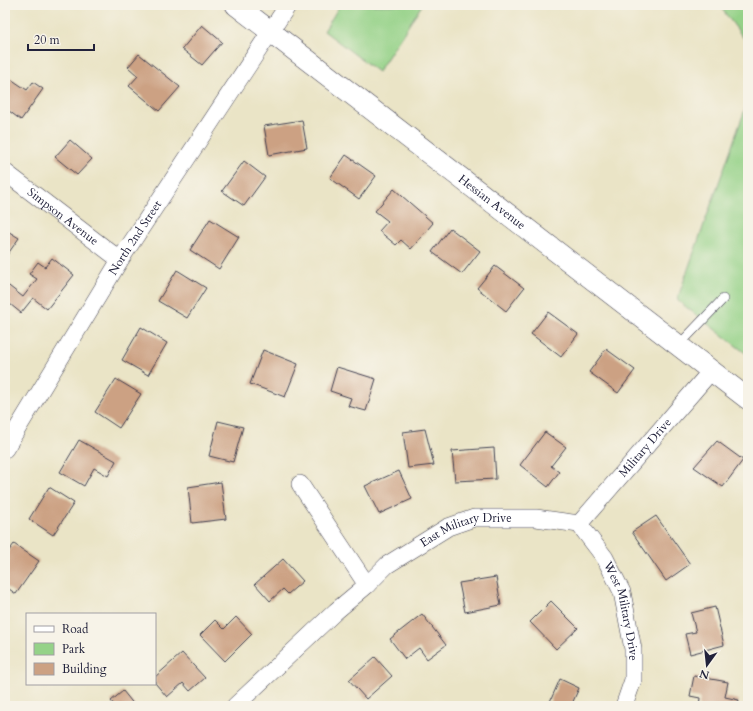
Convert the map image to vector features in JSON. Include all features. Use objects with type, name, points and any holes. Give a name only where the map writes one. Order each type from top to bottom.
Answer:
[{"type":"street","name":"Hessian Avenue","points":[[236,5],[748,399]]},
{"type":"street","name":"North 2nd Street","points":[[5,449],[120,260],[288,5]]},
{"type":"street","name":"Simpson Avenue","points":[[5,172],[120,260]]},
{"type":"street","name":"Military Drive","points":[[579,524],[711,371]]},
{"type":"street","points":[[300,484],[367,585]]},
{"type":"street","name":"East Military Drive","points":[[235,706],[336,611],[388,565],[448,527],[474,518],[536,518],[579,524]]},
{"type":"street","name":"West Military Drive","points":[[579,524],[605,558],[622,592],[633,649],[632,680],[624,706]]},
{"type":"lane","points":[[678,346],[723,298]]},
{"type":"green space","points":[[340,5],[422,5],[378,72],[324,31]]},
{"type":"green space","points":[[719,5],[748,5],[748,44]]},
{"type":"green space","points":[[748,101],[748,355],[677,300]]},
{"type":"building","points":[[202,25],[222,42],[202,65],[182,49]]},
{"type":"building","points":[[139,54],[180,87],[159,111],[129,86],[138,76],[128,67]]},
{"type":"building","points":[[5,75],[27,90],[33,82],[43,89],[21,120],[5,108]]},
{"type":"building","points":[[302,120],[307,148],[269,155],[264,126]]},
{"type":"building","points":[[70,140],[92,159],[77,175],[55,157]]},
{"type":"building","points":[[346,155],[376,176],[359,199],[330,178]]},
{"type":"building","points":[[244,161],[265,177],[244,206],[222,191]]},
{"type":"building","points":[[394,189],[433,223],[411,249],[401,240],[396,245],[379,231],[388,221],[375,211]]},
{"type":"building","points":[[210,219],[239,237],[219,269],[190,250]]},
{"type":"building","points":[[450,228],[480,251],[462,274],[432,252]]},
{"type":"building","points":[[6,230],[19,238],[5,258],[5,231]]},
{"type":"building","points":[[52,258],[74,275],[47,309],[33,298],[21,313],[5,300],[5,283],[23,297],[37,279],[29,274],[38,262],[45,267]]},
{"type":"building","points":[[495,266],[524,288],[506,311],[477,288]]},
{"type":"building","points":[[177,270],[206,288],[187,318],[158,301]]},
{"type":"building","points":[[548,312],[578,334],[561,357],[531,334]]},
{"type":"building","points":[[141,327],[167,343],[148,375],[122,360]]},
{"type":"building","points":[[606,349],[635,370],[618,393],[589,372]]},
{"type":"building","points":[[263,350],[298,364],[285,397],[250,384]]},
{"type":"building","points":[[337,367],[376,379],[366,411],[348,406],[351,398],[330,391]]},
{"type":"building","points":[[116,379],[141,394],[119,428],[95,412]]},
{"type":"building","points":[[218,421],[243,427],[233,462],[209,456]]},
{"type":"building","points":[[425,429],[434,465],[408,468],[403,432]]},
{"type":"building","points":[[545,432],[566,447],[551,466],[559,472],[548,487],[520,465]]},
{"type":"building","points":[[79,440],[116,461],[108,476],[94,468],[84,486],[60,472]]},
{"type":"building","points":[[717,441],[743,460],[723,487],[694,467]]},
{"type":"building","points":[[494,448],[496,479],[455,481],[452,451]]},
{"type":"building","points":[[399,471],[412,499],[379,514],[365,486]]},
{"type":"building","points":[[221,482],[226,519],[192,523],[188,487]]},
{"type":"building","points":[[49,487],[74,503],[53,535],[29,519]]},
{"type":"building","points":[[656,516],[690,564],[666,581],[632,532]]},
{"type":"building","points":[[14,544],[39,561],[16,594],[5,586],[5,556]]},
{"type":"building","points":[[283,559],[303,581],[288,594],[283,589],[270,601],[255,584]]},
{"type":"building","points":[[496,577],[501,605],[465,612],[459,583]]},
{"type":"building","points":[[551,601],[578,628],[556,649],[530,622]]},
{"type":"building","points":[[715,607],[724,645],[690,654],[685,634],[696,632],[691,613]]},
{"type":"building","points":[[422,614],[446,645],[427,659],[419,648],[405,659],[390,639]]},
{"type":"building","points":[[236,617],[252,634],[225,661],[200,635],[215,620],[224,629]]},
{"type":"building","points":[[182,653],[205,678],[190,691],[183,683],[167,697],[156,684],[156,676]]},
{"type":"building","points":[[375,657],[392,676],[366,699],[349,680]]},
{"type":"building","points":[[694,676],[728,682],[725,697],[739,700],[737,706],[699,706],[700,698],[690,696]]},
{"type":"building","points":[[560,679],[579,688],[571,706],[548,706]]},
{"type":"building","points":[[123,691],[135,706],[115,706],[111,701]]}]
